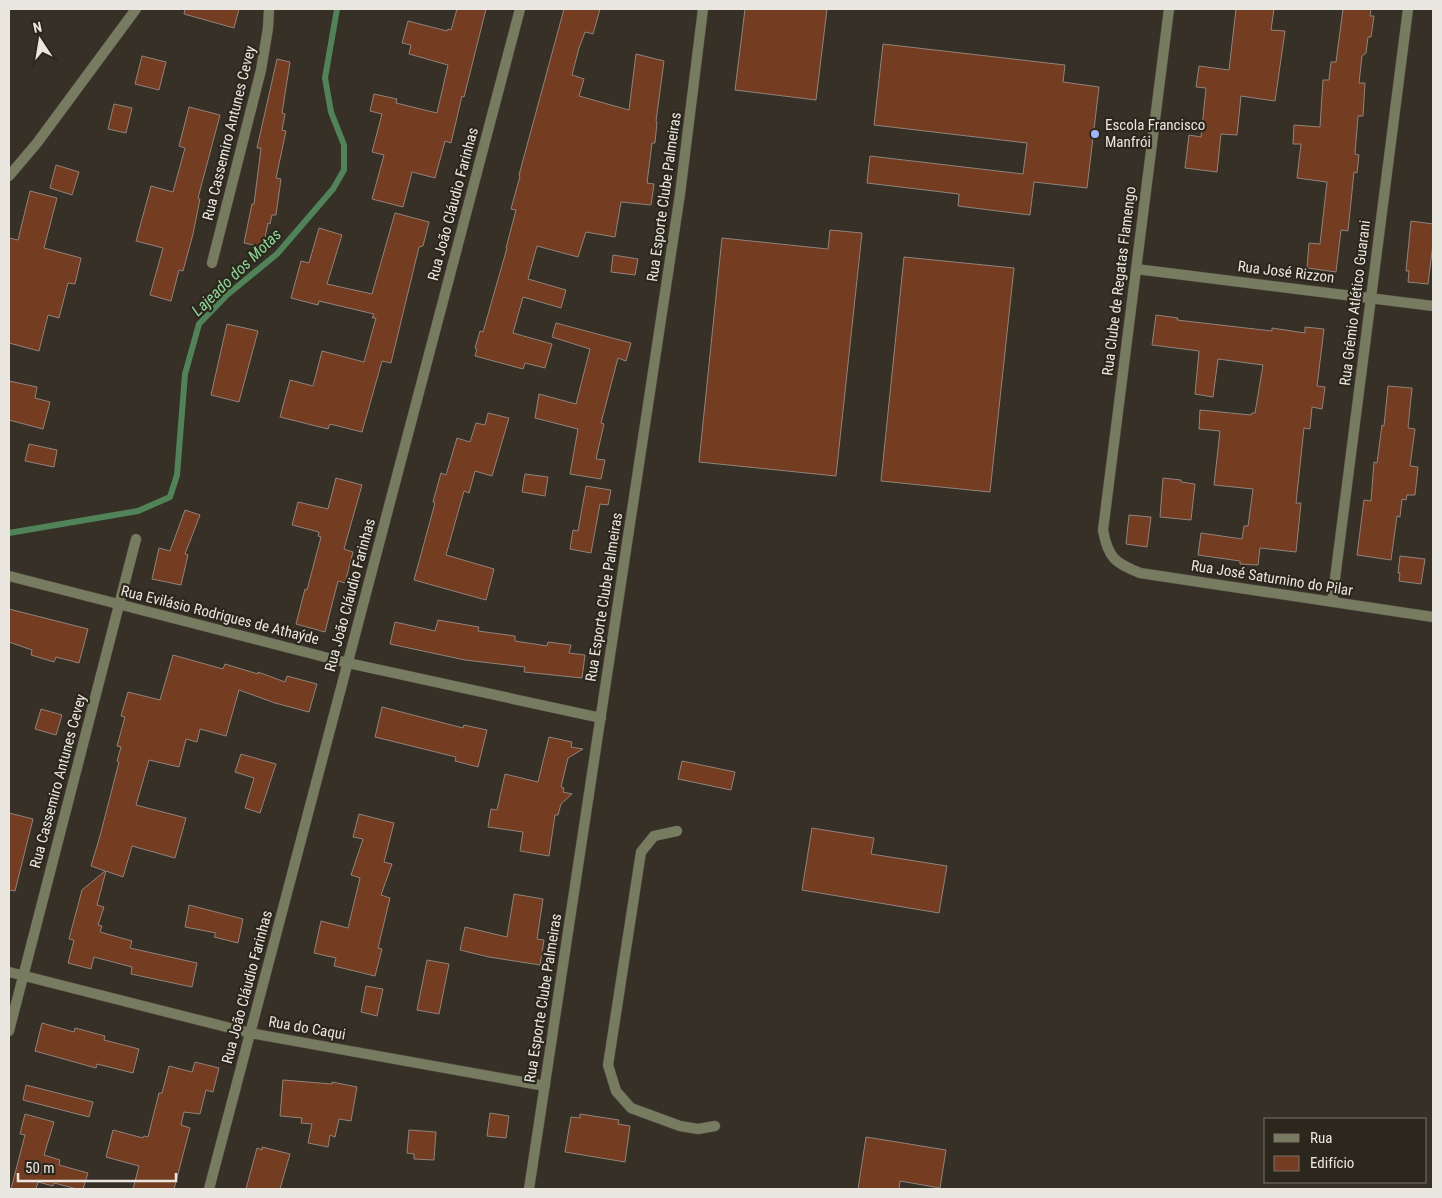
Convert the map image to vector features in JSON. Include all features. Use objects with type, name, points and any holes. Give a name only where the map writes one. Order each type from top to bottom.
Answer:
[{"type":"street","points":[[9,176],[37,143],[136,9]]},
{"type":"street","name":"Rua Cassemiro Antunes Cevey","points":[[212,263],[262,70],[268,28],[268,9]]},
{"type":"street","name":"Rua João Cláudio Farinhas","points":[[209,1189],[520,9]]},
{"type":"street","name":"Rua Esporte Clube Palmeiras","points":[[529,1189],[680,194],[703,9]]},
{"type":"street","name":"Rua Clube de Regatas Flamengo","points":[[1111,556],[1106,545],[1103,530],[1169,9]]},
{"type":"street","name":"Rua Grêmio Atlético Guarani","points":[[1332,602],[1408,9]]},
{"type":"street","name":"Rua José Rizzon","points":[[1136,269],[1433,306]]},
{"type":"street","name":"Rua Cassemiro Antunes Cevey","points":[[9,1031],[136,539]]},
{"type":"street","name":"Rua José Saturnino do Pilar","points":[[1111,556],[1123,566],[1140,573],[1433,617]]},
{"type":"street","name":"Rua Evilásio Rodrigues de Athaýde","points":[[9,576],[348,663],[601,718]]},
{"type":"street","points":[[677,831],[654,836],[641,852],[608,1065],[616,1092],[631,1108],[680,1126],[698,1129],[715,1126]]},
{"type":"street","name":"Rua do Caqui","points":[[9,972],[250,1033],[545,1086]]},
{"type":"building","points":[[185,9],[239,9],[234,28],[184,14]]},
{"type":"building","points":[[457,9],[486,9],[451,143],[445,141],[435,178],[412,172],[403,207],[372,199],[384,155],[372,152],[382,114],[370,111],[374,94],[397,99],[396,103],[437,113],[448,65],[409,54],[411,45],[402,43],[408,21],[447,31],[448,29],[451,30]]},
{"type":"building","points":[[564,9],[600,9],[593,34],[585,32],[572,75],[584,79],[579,96],[629,110],[636,54],[664,61],[655,143],[652,143],[647,183],[654,184],[651,205],[621,202],[615,237],[586,232],[578,257],[537,246],[528,279],[566,290],[561,308],[523,297],[513,333],[552,344],[545,368],[525,363],[523,369],[475,356],[477,349],[475,348],[480,331],[483,332],[507,248],[516,210],[511,209],[519,175]]},
{"type":"building","points":[[745,9],[827,9],[816,100],[735,90]]},
{"type":"building","points":[[1236,9],[1274,9],[1271,30],[1285,31],[1275,101],[1241,96],[1237,135],[1221,134],[1217,172],[1185,168],[1189,135],[1201,137],[1206,88],[1196,87],[1199,66],[1229,70]]},
{"type":"building","points":[[1343,9],[1371,9],[1370,16],[1374,16],[1371,37],[1368,37],[1366,53],[1362,56],[1359,83],[1365,83],[1363,116],[1358,116],[1355,154],[1359,155],[1357,173],[1354,172],[1348,231],[1341,230],[1336,272],[1307,268],[1309,243],[1320,244],[1327,182],[1297,178],[1301,144],[1293,144],[1294,125],[1320,127],[1323,80],[1329,80],[1331,62],[1336,62]]},
{"type":"building","points":[[883,44],[1065,65],[1063,82],[1099,87],[1087,188],[1034,182],[1030,215],[958,206],[959,194],[867,183],[870,156],[1023,174],[1027,143],[874,125]]},
{"type":"building","points":[[142,56],[166,62],[159,90],[135,84]]},
{"type":"building","points":[[277,59],[290,62],[282,113],[285,114],[282,130],[286,131],[276,178],[281,179],[276,215],[272,215],[270,224],[268,223],[263,247],[244,243],[252,204],[254,204],[261,148],[257,148]]},
{"type":"building","points":[[114,104],[132,108],[126,133],[108,129]]},
{"type":"building","points":[[189,107],[220,115],[198,198],[200,199],[193,234],[183,271],[179,270],[171,301],[150,295],[163,248],[136,241],[151,186],[173,192],[185,148],[179,146]]},
{"type":"building","points":[[56,165],[79,172],[72,195],[50,188]]},
{"type":"building","points":[[30,191],[57,198],[44,248],[81,258],[75,284],[68,283],[59,318],[48,315],[39,351],[9,343],[9,238],[18,240]]},
{"type":"building","points":[[395,213],[429,222],[423,246],[419,247],[391,363],[382,361],[362,432],[330,424],[328,429],[280,417],[290,380],[313,386],[322,351],[364,362],[376,318],[372,318],[374,314],[319,301],[318,305],[291,298],[301,261],[309,263],[319,228],[342,235],[327,284],[372,294]]},
{"type":"building","points":[[1411,221],[1433,224],[1433,244],[1428,284],[1408,282],[1409,271],[1406,271]]},
{"type":"building","points":[[830,230],[862,233],[836,476],[699,462],[722,238],[828,249]]},
{"type":"building","points":[[613,255],[638,259],[635,275],[611,272]]},
{"type":"building","points":[[904,257],[1014,268],[990,492],[881,481]]},
{"type":"building","points":[[1156,315],[1178,318],[1177,320],[1272,331],[1272,328],[1305,333],[1305,327],[1324,329],[1317,386],[1325,387],[1322,409],[1312,407],[1310,429],[1304,428],[1296,503],[1301,503],[1296,552],[1260,548],[1258,565],[1240,564],[1240,561],[1198,555],[1201,533],[1242,539],[1244,526],[1248,526],[1253,489],[1214,485],[1220,431],[1199,429],[1200,410],[1251,415],[1255,413],[1263,365],[1218,359],[1213,397],[1195,394],[1199,351],[1152,345]]},
{"type":"building","points":[[556,323],[631,343],[626,361],[618,358],[601,423],[604,424],[596,459],[605,460],[601,479],[570,474],[578,429],[535,418],[539,394],[576,404],[590,349],[552,337]]},
{"type":"building","points":[[227,324],[258,331],[239,402],[211,395]]},
{"type":"building","points":[[9,381],[37,387],[35,398],[50,402],[43,429],[9,420]]},
{"type":"building","points":[[1388,386],[1412,388],[1408,428],[1415,429],[1410,466],[1418,467],[1415,495],[1407,495],[1406,500],[1402,499],[1400,517],[1397,516],[1391,560],[1357,555],[1364,500],[1371,501],[1374,462],[1377,463],[1382,425],[1384,426]]},
{"type":"building","points":[[488,413],[509,418],[492,476],[475,471],[469,493],[464,491],[446,555],[494,569],[486,600],[414,580],[435,503],[433,502],[441,473],[446,475],[457,438],[470,442],[476,423],[485,425]]},
{"type":"building","points":[[29,444],[57,450],[54,467],[25,461]]},
{"type":"building","points":[[525,474],[548,477],[545,496],[522,492]]},
{"type":"building","points":[[336,478],[362,485],[344,549],[353,552],[345,583],[338,581],[325,632],[296,624],[321,537],[318,536],[319,532],[292,525],[298,502],[328,509]]},
{"type":"building","points":[[1163,478],[1195,484],[1191,520],[1160,517]]},
{"type":"building","points":[[586,486],[611,490],[608,505],[600,504],[591,553],[570,549],[573,530],[578,531]]},
{"type":"building","points":[[185,510],[200,515],[185,554],[188,555],[181,585],[152,579],[159,548],[170,551]]},
{"type":"building","points":[[1129,515],[1151,517],[1147,547],[1126,544]]},
{"type":"building","points":[[1400,556],[1425,559],[1421,584],[1399,581]]},
{"type":"building","points":[[9,609],[88,629],[79,663],[56,657],[54,662],[31,655],[32,650],[9,642]]},
{"type":"building","points":[[438,620],[479,627],[478,631],[515,636],[515,641],[547,646],[548,642],[571,645],[569,653],[585,655],[582,678],[524,672],[525,667],[465,660],[390,644],[395,622],[435,631]]},
{"type":"building","points":[[173,655],[223,669],[225,664],[258,674],[258,672],[285,682],[287,676],[317,684],[309,712],[275,703],[239,690],[226,736],[200,729],[197,742],[186,739],[179,767],[149,760],[136,805],[186,818],[175,858],[132,846],[123,877],[106,871],[97,905],[104,907],[98,925],[102,926],[100,932],[132,941],[130,948],[197,963],[192,987],[131,974],[132,967],[94,957],[91,969],[68,963],[74,940],[69,939],[82,890],[105,871],[91,866],[119,762],[117,761],[121,747],[117,746],[125,717],[121,716],[128,692],[160,700]]},
{"type":"building","points":[[382,707],[463,728],[464,725],[487,730],[478,767],[455,761],[456,757],[375,737]]},
{"type":"building","points":[[41,709],[62,715],[56,735],[35,729]]},
{"type":"building","points":[[549,737],[572,742],[571,747],[583,749],[568,758],[561,787],[564,788],[563,792],[572,794],[561,804],[558,815],[555,815],[549,856],[520,851],[523,832],[488,827],[491,809],[497,810],[505,774],[538,782]]},
{"type":"building","points":[[241,754],[276,764],[260,813],[245,808],[254,778],[235,772]]},
{"type":"building","points":[[682,761],[735,772],[731,790],[678,779]]},
{"type":"building","points":[[9,813],[33,819],[15,891],[9,890]]},
{"type":"building","points":[[359,814],[394,823],[384,862],[392,864],[381,895],[390,898],[378,948],[382,949],[375,976],[334,966],[336,958],[314,953],[321,921],[348,928],[360,878],[351,875],[363,839],[353,837]]},
{"type":"building","points":[[812,828],[874,838],[871,854],[947,866],[939,913],[802,890]]},
{"type":"building","points":[[514,894],[543,899],[537,939],[544,940],[540,965],[489,957],[460,950],[465,927],[507,937]]},
{"type":"building","points":[[189,905],[243,919],[238,943],[214,937],[216,933],[185,927]]},
{"type":"building","points":[[427,960],[449,964],[439,1014],[417,1010]]},
{"type":"building","points":[[366,986],[383,989],[377,1016],[361,1012]]},
{"type":"building","points":[[42,1023],[74,1032],[75,1028],[105,1036],[104,1040],[139,1049],[133,1073],[97,1064],[96,1068],[35,1051]]},
{"type":"building","points":[[195,1062],[219,1068],[213,1092],[206,1090],[200,1114],[184,1112],[181,1125],[190,1128],[174,1189],[133,1189],[139,1166],[106,1157],[113,1130],[143,1138],[144,1136],[148,1137],[159,1093],[162,1093],[169,1066],[192,1072]]},
{"type":"building","points":[[283,1080],[332,1084],[332,1082],[357,1087],[351,1121],[339,1119],[335,1137],[330,1135],[328,1147],[308,1143],[312,1124],[301,1123],[302,1118],[280,1116]]},
{"type":"building","points":[[26,1085],[93,1102],[89,1117],[23,1100]]},
{"type":"building","points":[[490,1113],[509,1116],[506,1138],[487,1136]]},
{"type":"building","points":[[25,1114],[54,1122],[44,1155],[60,1160],[59,1165],[88,1173],[83,1189],[54,1183],[53,1186],[38,1182],[36,1189],[11,1189],[25,1135],[20,1134]]},
{"type":"building","points":[[580,1114],[619,1120],[618,1124],[630,1126],[625,1162],[565,1152],[571,1117],[580,1118]]},
{"type":"building","points":[[409,1130],[436,1132],[434,1160],[414,1159],[414,1154],[407,1153]]},
{"type":"building","points":[[866,1137],[946,1150],[940,1188],[900,1181],[899,1189],[858,1189]]},
{"type":"building","points":[[262,1147],[290,1154],[280,1189],[246,1189],[257,1148],[262,1150]]},
{"type":"waterway","name":"Lajeado dos Motas","points":[[9,533],[138,511],[170,497],[177,475],[185,374],[199,324],[227,295],[277,254],[333,189],[344,170],[344,145],[331,112],[325,78],[337,9]]},
{"type":"place","name":"Escola Francisco Manfrói","points":[[1095,134]]}]
